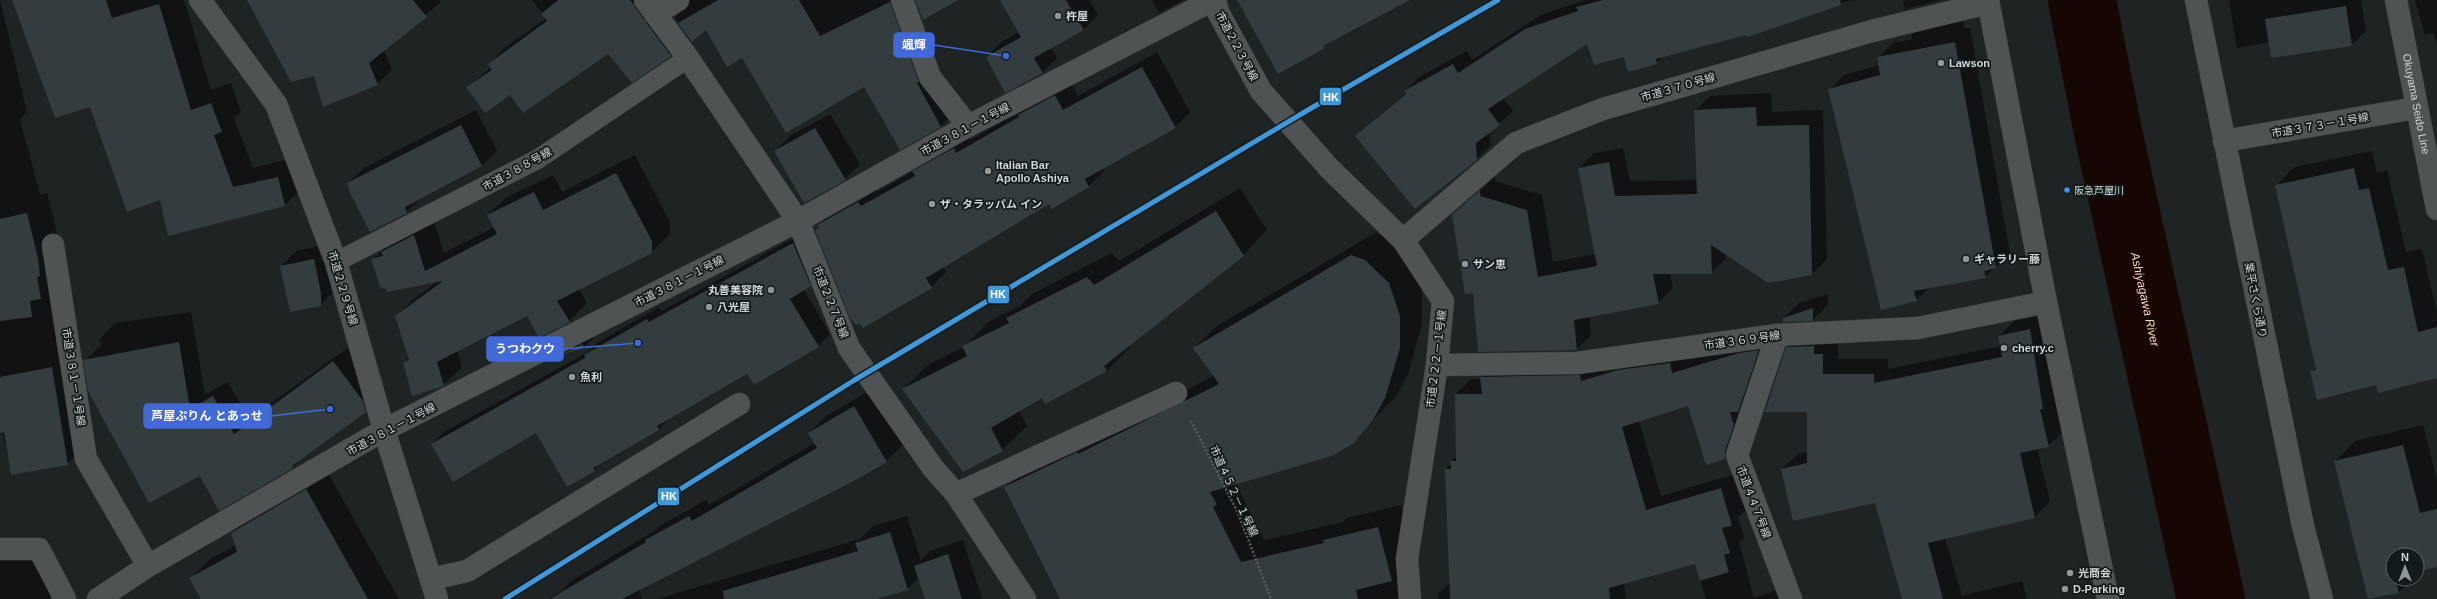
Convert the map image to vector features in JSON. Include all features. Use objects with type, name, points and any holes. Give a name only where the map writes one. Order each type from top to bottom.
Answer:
[{"type":"street","name":"市道２２９号線","points":[[200,0],[276,104],[336,262],[384,430],[434,589]]},
{"type":"street","points":[[650,7],[678,0]]},
{"type":"street","points":[[902,0],[930,77],[968,126]]},
{"type":"street","name":"市道３８１－１号線","points":[[98,599],[148,566],[384,430],[798,221],[968,126],[1214,0]]},
{"type":"street","name":"市道２２３号線","points":[[1214,0],[1218,12],[1261,91]]},
{"type":"street","name":"業平さくら通り","points":[[2196,0],[2303,526],[2322,599]]},
{"type":"street","name":"Okuyama Seido Line","points":[[2396,0],[2437,209]]},
{"type":"street","points":[[1988,1],[2046,302],[2108,599]]},
{"type":"street","name":"市道３７０号線","points":[[1403,240],[1516,143],[1619,104],[1872,31],[1988,1]]},
{"type":"street","name":"市道２２７号線","points":[[650,7],[688,58],[798,221],[849,348],[933,468],[956,494],[1025,599]]},
{"type":"street","name":"市道２２２－１号線","points":[[1261,91],[1329,168],[1403,240],[1443,301],[1437,365],[1407,559],[1410,599]]},
{"type":"street","name":"市道３７３－１号線","points":[[2224,141],[2416,108]]},
{"type":"street","name":"市道３８１－１号線","points":[[53,245],[86,459],[148,566]]},
{"type":"street","name":"市道３６９号線","points":[[1437,365],[1577,364],[1776,335],[1918,328],[2046,302]]},
{"type":"street","name":"市道４４７号線","points":[[1776,335],[1737,455],[1791,599]]},
{"type":"street","points":[[956,494],[1176,393]]},
{"type":"street","points":[[434,589],[467,571],[740,404]]},
{"type":"street","points":[[0,549],[39,549],[65,599]]},
{"type":"lane","name":"市道３８８号線","points":[[336,262],[538,160],[688,58]]},
{"type":"path","name":"市道４５２－１号線","points":[[1176,393],[1238,513],[1271,599]]},
{"type":"building","points":[[12,0],[106,0],[112,18],[159,4],[191,110],[211,103],[222,132],[214,135],[233,187],[278,177],[285,206],[168,236],[160,200],[127,212],[90,107],[55,118]]},
{"type":"building","points":[[247,0],[413,0],[427,17],[369,63],[378,85],[323,107],[314,76],[291,82]]},
{"type":"building","points":[[558,0],[630,0],[671,56],[632,83],[608,54],[523,113],[510,95],[485,113],[466,87],[492,70],[488,64],[547,21],[541,14]]},
{"type":"building","points":[[718,0],[799,0],[820,36],[890,2],[919,82],[917,83],[941,127],[900,150],[864,87],[786,133],[742,58],[727,67],[706,30],[692,42],[678,23]]},
{"type":"building","points":[[915,0],[958,0],[923,20]]},
{"type":"building","points":[[1000,0],[1066,0],[1084,30],[1034,58],[1043,73],[1005,93],[986,57],[1021,37]]},
{"type":"building","points":[[1237,0],[1410,0],[1323,46],[1325,48],[1278,74]]},
{"type":"building","points":[[1603,0],[1840,0],[1841,5],[1748,37],[1746,35],[1656,59],[1657,64],[1628,72],[1624,57],[1594,65],[1587,44],[1488,109],[1500,125],[1476,143],[1477,160],[1415,209],[1355,136],[1406,94],[1404,91],[1453,64],[1458,73],[1525,29],[1578,11],[1576,7]]},
{"type":"building","points":[[2346,6],[2352,46],[2271,58],[2265,19]]},
{"type":"building","points":[[1955,42],[1996,268],[1984,271],[1986,278],[1914,291],[1917,301],[1881,310],[1828,89],[1880,75],[1877,57]]},
{"type":"building","points":[[1142,67],[1176,128],[1085,179],[1089,187],[1052,209],[1049,204],[926,278],[932,288],[863,328],[860,323],[856,325],[850,318],[815,230],[819,228],[817,225],[858,202],[861,206],[915,176],[912,171],[954,148],[956,153],[1019,117],[1018,115],[1055,95],[1063,110]]},
{"type":"building","points":[[1756,107],[1757,126],[1809,125],[1812,275],[1768,283],[1711,245],[1712,274],[1653,274],[1659,304],[1574,320],[1577,350],[1478,352],[1473,293],[1465,294],[1452,215],[1480,190],[1480,196],[1527,210],[1538,277],[1597,266],[1578,168],[1609,162],[1615,196],[1697,194],[1694,110]]},
{"type":"building","points":[[461,125],[482,166],[405,207],[407,213],[370,232],[351,195],[347,183]]},
{"type":"building","points":[[815,128],[846,180],[804,203],[774,151]]},
{"type":"building","points":[[2354,168],[2359,190],[2369,188],[2388,270],[2404,267],[2418,332],[2437,327],[2437,378],[2378,393],[2376,385],[2317,400],[2310,371],[2316,370],[2275,185]]},
{"type":"building","points":[[616,173],[652,241],[652,253],[557,301],[570,322],[539,338],[527,316],[437,362],[444,386],[412,396],[403,362],[409,360],[395,316],[443,281],[387,292],[385,288],[381,289],[371,259],[383,256],[381,252],[414,235],[425,271],[497,234],[487,215],[534,192],[543,210]]},
{"type":"building","points":[[1216,211],[1244,256],[1104,366],[1107,371],[1045,404],[1042,398],[991,428],[1003,451],[963,472],[902,389],[967,356],[962,346],[1009,323],[1006,318],[1087,277],[1094,285]]},
{"type":"building","points":[[27,213],[38,258],[40,276],[37,277],[41,299],[30,301],[32,317],[0,321],[0,219]]},
{"type":"building","points":[[793,243],[811,286],[790,299],[819,347],[754,385],[747,374],[657,426],[659,430],[593,468],[595,471],[567,487],[536,433],[453,482],[431,444],[585,358],[584,355],[647,319],[649,322]]},
{"type":"building","points":[[1351,255],[1365,260],[1389,283],[1400,316],[1400,348],[1385,398],[1373,420],[1354,443],[1332,456],[1210,492],[1217,505],[1213,507],[1241,562],[1324,543],[1323,540],[1378,527],[1392,581],[1356,590],[1358,599],[1060,599],[1004,487],[1077,452],[1078,454],[1219,384],[1193,348]]},
{"type":"building","points":[[314,259],[321,293],[321,306],[290,312],[280,266]]},
{"type":"building","points":[[1813,308],[1813,321],[1783,322],[1783,318]]},
{"type":"building","points":[[2030,329],[2043,409],[2040,409],[2049,447],[2020,453],[2035,518],[1928,543],[1943,599],[1902,599],[1875,503],[1793,521],[1781,469],[1807,463],[1807,412],[1765,412],[1786,347],[1814,346],[1814,354],[1823,354],[1823,374],[1874,374],[1874,383],[2002,357],[1998,336]]},
{"type":"building","points":[[179,342],[190,409],[213,396],[234,434],[333,361],[363,401],[366,412],[292,466],[293,468],[219,511],[200,476],[149,503],[88,391],[83,360]]},
{"type":"building","points":[[582,344],[585,348],[563,354]]},
{"type":"building","points":[[1759,350],[1738,412],[1730,412],[1734,425],[1725,451],[1725,459],[1706,465],[1688,406],[1622,427],[1646,510],[1721,488],[1732,526],[1722,528],[1730,553],[1724,555],[1729,572],[1700,581],[1695,564],[1609,588],[1610,599],[1450,599],[1445,469],[1451,469],[1450,461],[1456,461],[1455,394],[1482,394],[1480,377],[1580,375],[1581,381],[1618,370],[1670,363],[1672,373],[1739,353]]},
{"type":"building","points":[[52,367],[68,465],[11,475],[4,432],[0,433],[0,377]]},
{"type":"building","points":[[854,406],[887,462],[852,482],[622,599],[550,599],[646,542],[645,540],[689,516],[692,521],[817,448],[808,433]]},
{"type":"building","points":[[2403,445],[2420,513],[2437,509],[2437,567],[2425,570],[2425,547],[2385,547],[2385,587],[2397,587],[2399,593],[2368,599],[2334,461]]},
{"type":"building","points":[[306,489],[368,599],[201,599],[189,578],[237,552],[231,533]]},
{"type":"building","points":[[890,532],[908,590],[877,599],[724,599],[723,591],[858,551],[855,543]]},
{"type":"building","points":[[948,554],[962,599],[925,599],[914,566]]},
{"type":"waterway","name":"Ashiyagawa River","points":[[2082,0],[2108,132],[2211,599]]},
{"type":"transit line","name":"HK","points":[[505,599],[853,381],[1308,110],[1498,0]]},
{"type":"place","name":"杵屋","points":[[1058,16]]},
{"type":"place","name":"颯輝","points":[[1006,56]]},
{"type":"place","name":"Lawson","points":[[1941,63]]},
{"type":"place","name":"Italian Bar Apollo Ashiya","points":[[988,171]]},
{"type":"place","name":"阪急芦屋川","points":[[2067,190]]},
{"type":"place","name":"ザ・タラッパム イン","points":[[932,204]]},
{"type":"place","name":"ギャラリー藤","points":[[1966,259]]},
{"type":"place","name":"サン恵","points":[[1465,264]]},
{"type":"place","name":"丸善美容院","points":[[771,290]]},
{"type":"place","name":"八光屋","points":[[709,307]]},
{"type":"place","name":"うつわクウ","points":[[638,343]]},
{"type":"place","name":"cherry.c","points":[[2004,348]]},
{"type":"place","name":"魚利","points":[[572,377]]},
{"type":"place","name":"芦屋ぷりん とあっせ","points":[[330,409]]},
{"type":"place","name":"光商会","points":[[2070,573]]},
{"type":"place","name":"D-Parking","points":[[2065,589]]}]
